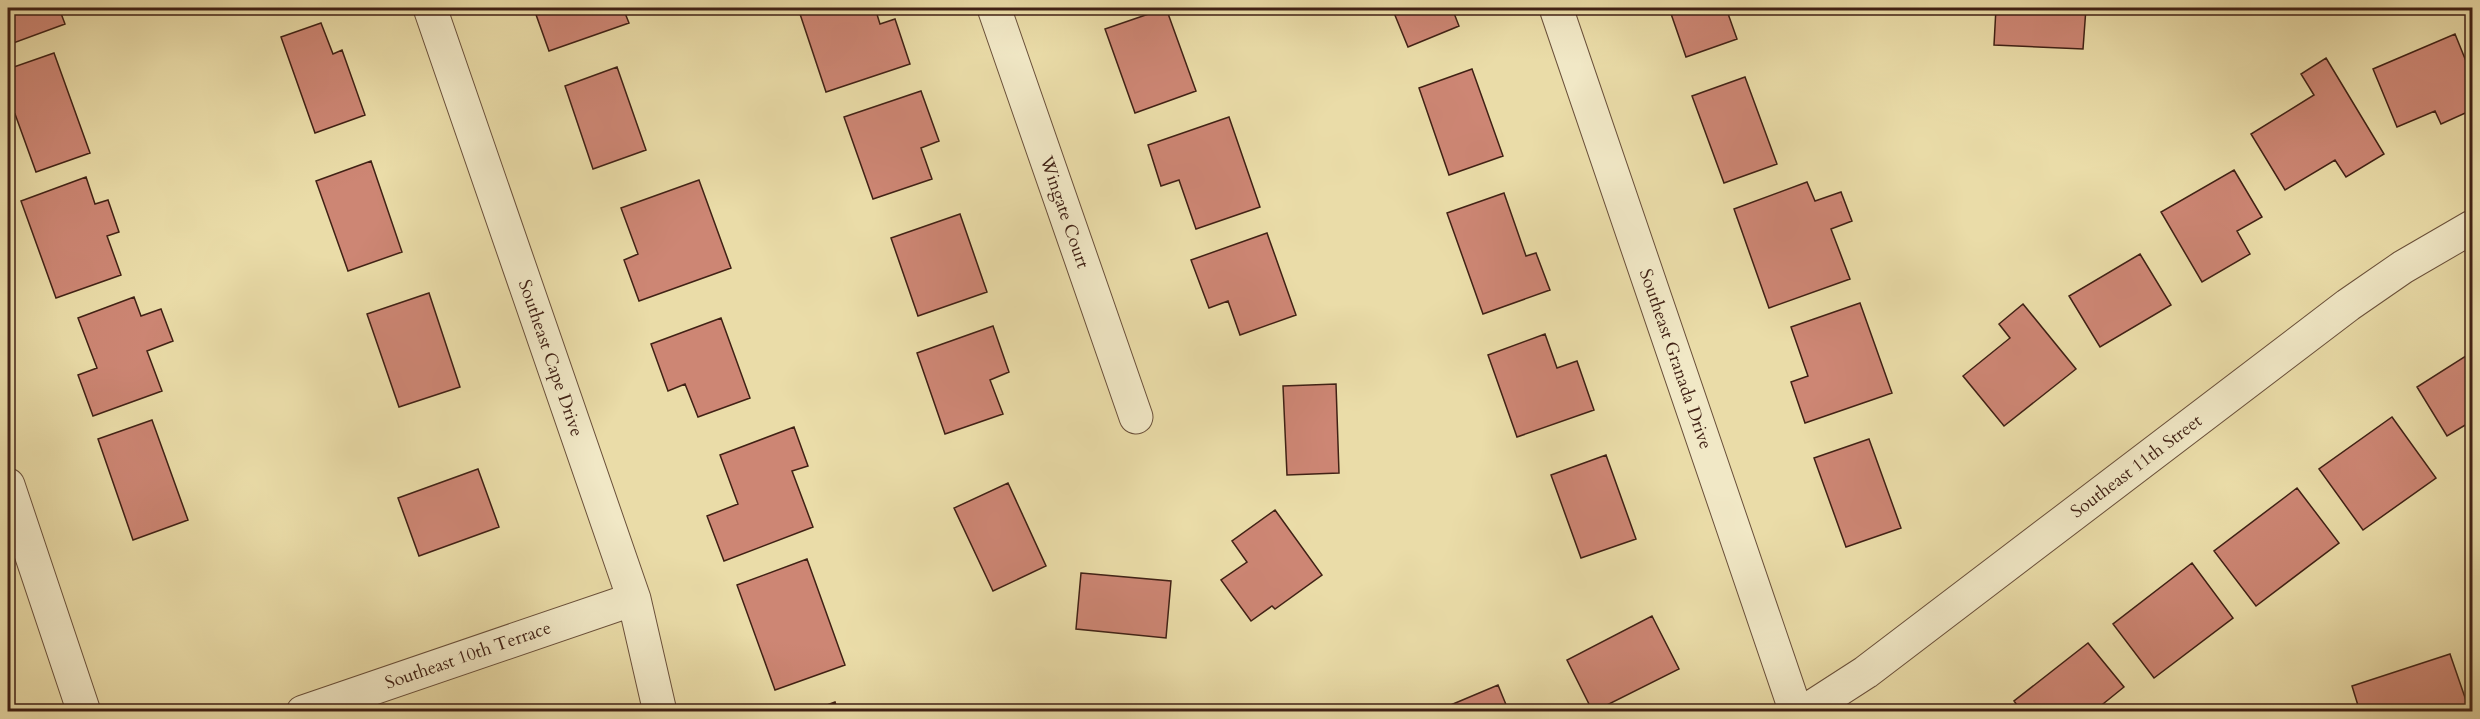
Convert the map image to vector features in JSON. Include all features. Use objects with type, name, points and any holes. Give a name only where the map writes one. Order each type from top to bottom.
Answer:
[{"type":"street","name":"Southeast Cape Drive","points":[[430,8],[634,600],[660,711]]},
{"type":"street","name":"Wingate Court","points":[[994,8],[1136,417]]},
{"type":"street","name":"Southeast Granada Drive","points":[[1556,8],[1796,711]]},
{"type":"street","name":"Southeast 11th Street","points":[[1804,711],[1866,672],[2348,305],[2403,267],[2472,227]]},
{"type":"street","points":[[8,485],[84,711]]},
{"type":"street","name":"Southeast 10th Terrace","points":[[303,711],[634,600]]},
{"type":"building","points":[[8,8],[59,8],[65,24],[8,45]]},
{"type":"building","points":[[623,8],[629,23],[549,51],[534,9]]},
{"type":"building","points":[[798,8],[875,8],[880,24],[895,19],[910,64],[826,92]]},
{"type":"building","points":[[1166,8],[1196,91],[1135,113],[1105,29]]},
{"type":"building","points":[[1392,8],[1452,8],[1459,26],[1408,47]]},
{"type":"building","points":[[1669,8],[1726,8],[1737,39],[1686,57]]},
{"type":"building","points":[[1996,8],[2086,8],[2083,49],[1994,45]]},
{"type":"building","points":[[321,23],[333,54],[342,50],[365,115],[315,133],[281,37]]},
{"type":"building","points":[[2455,34],[2472,76],[2472,110],[2441,124],[2435,111],[2397,127],[2373,69]]},
{"type":"building","points":[[54,53],[90,153],[36,172],[15,114],[8,117],[8,69]]},
{"type":"building","points":[[2326,58],[2384,154],[2346,177],[2335,160],[2285,190],[2251,134],[2314,95],[2301,74]]},
{"type":"building","points":[[617,67],[646,150],[593,169],[565,86]]},
{"type":"building","points":[[1472,69],[1503,156],[1449,175],[1419,88]]},
{"type":"building","points":[[1745,77],[1777,164],[1724,183],[1692,96]]},
{"type":"building","points":[[921,91],[939,141],[921,148],[932,179],[873,199],[844,117]]},
{"type":"building","points":[[1229,117],[1260,207],[1196,229],[1179,180],[1161,186],[1148,145]]},
{"type":"building","points":[[371,161],[402,252],[348,271],[316,181]]},
{"type":"building","points":[[2234,170],[2262,217],[2237,231],[2250,254],[2202,282],[2161,212]]},
{"type":"building","points":[[86,177],[95,204],[108,200],[119,232],[107,236],[121,275],[56,298],[21,201]]},
{"type":"building","points":[[699,180],[731,268],[639,301],[624,260],[638,254],[621,208]]},
{"type":"building","points":[[1807,182],[1815,201],[1841,192],[1852,221],[1831,229],[1850,279],[1769,308],[1734,209]]},
{"type":"building","points":[[1504,193],[1526,256],[1536,253],[1550,290],[1483,314],[1447,213]]},
{"type":"building","points":[[960,214],[987,292],[918,316],[891,238]]},
{"type":"building","points":[[1267,233],[1296,315],[1240,335],[1228,301],[1209,308],[1191,260]]},
{"type":"building","points":[[2140,254],[2171,305],[2100,347],[2069,296]]},
{"type":"building","points":[[429,293],[460,387],[399,407],[367,314]]},
{"type":"building","points":[[134,297],[141,316],[161,309],[173,341],[147,351],[162,391],[93,416],[78,375],[97,368],[78,318]]},
{"type":"building","points":[[1860,303],[1892,393],[1805,423],[1791,382],[1808,376],[1791,327]]},
{"type":"building","points":[[2023,304],[2076,369],[2004,426],[1963,376],[2010,338],[1999,324]]},
{"type":"building","points":[[721,318],[750,398],[698,417],[685,384],[668,391],[651,344]]},
{"type":"building","points":[[993,326],[1009,372],[990,380],[1003,414],[945,434],[917,353]]},
{"type":"building","points":[[1545,334],[1557,368],[1577,361],[1594,410],[1517,437],[1488,355]]},
{"type":"building","points":[[2472,352],[2472,421],[2447,436],[2417,387]]},
{"type":"building","points":[[1336,384],[1339,473],[1287,475],[1283,386]]},
{"type":"building","points":[[2392,417],[2436,478],[2363,530],[2319,469]]},
{"type":"building","points":[[152,420],[188,520],[133,540],[98,439]]},
{"type":"building","points":[[794,427],[808,466],[792,471],[813,527],[724,561],[707,516],[738,504],[720,455]]},
{"type":"building","points":[[1869,439],[1901,528],[1846,547],[1814,458]]},
{"type":"building","points":[[1606,455],[1636,539],[1581,558],[1551,475]]},
{"type":"building","points":[[478,469],[499,527],[419,556],[398,498]]},
{"type":"building","points":[[1008,483],[1046,566],[993,591],[954,508]]},
{"type":"building","points":[[2297,488],[2339,543],[2256,606],[2214,551]]},
{"type":"building","points":[[1275,510],[1322,575],[1275,609],[1272,606],[1251,621],[1221,580],[1247,562],[1232,541]]},
{"type":"building","points":[[807,559],[845,665],[775,690],[737,585]]},
{"type":"building","points":[[2192,563],[2233,618],[2154,678],[2113,624]]},
{"type":"building","points":[[1081,573],[1171,581],[1166,638],[1076,629]]},
{"type":"building","points":[[1652,616],[1679,669],[1593,712],[1567,660]]},
{"type":"building","points":[[2088,643],[2124,687],[2093,712],[2022,712],[2014,701]]},
{"type":"building","points":[[2450,654],[2470,712],[2360,712],[2352,686]]},
{"type":"building","points":[[1498,685],[1509,712],[1434,712]]},
{"type":"building","points":[[835,702],[838,712],[808,712]]}]
